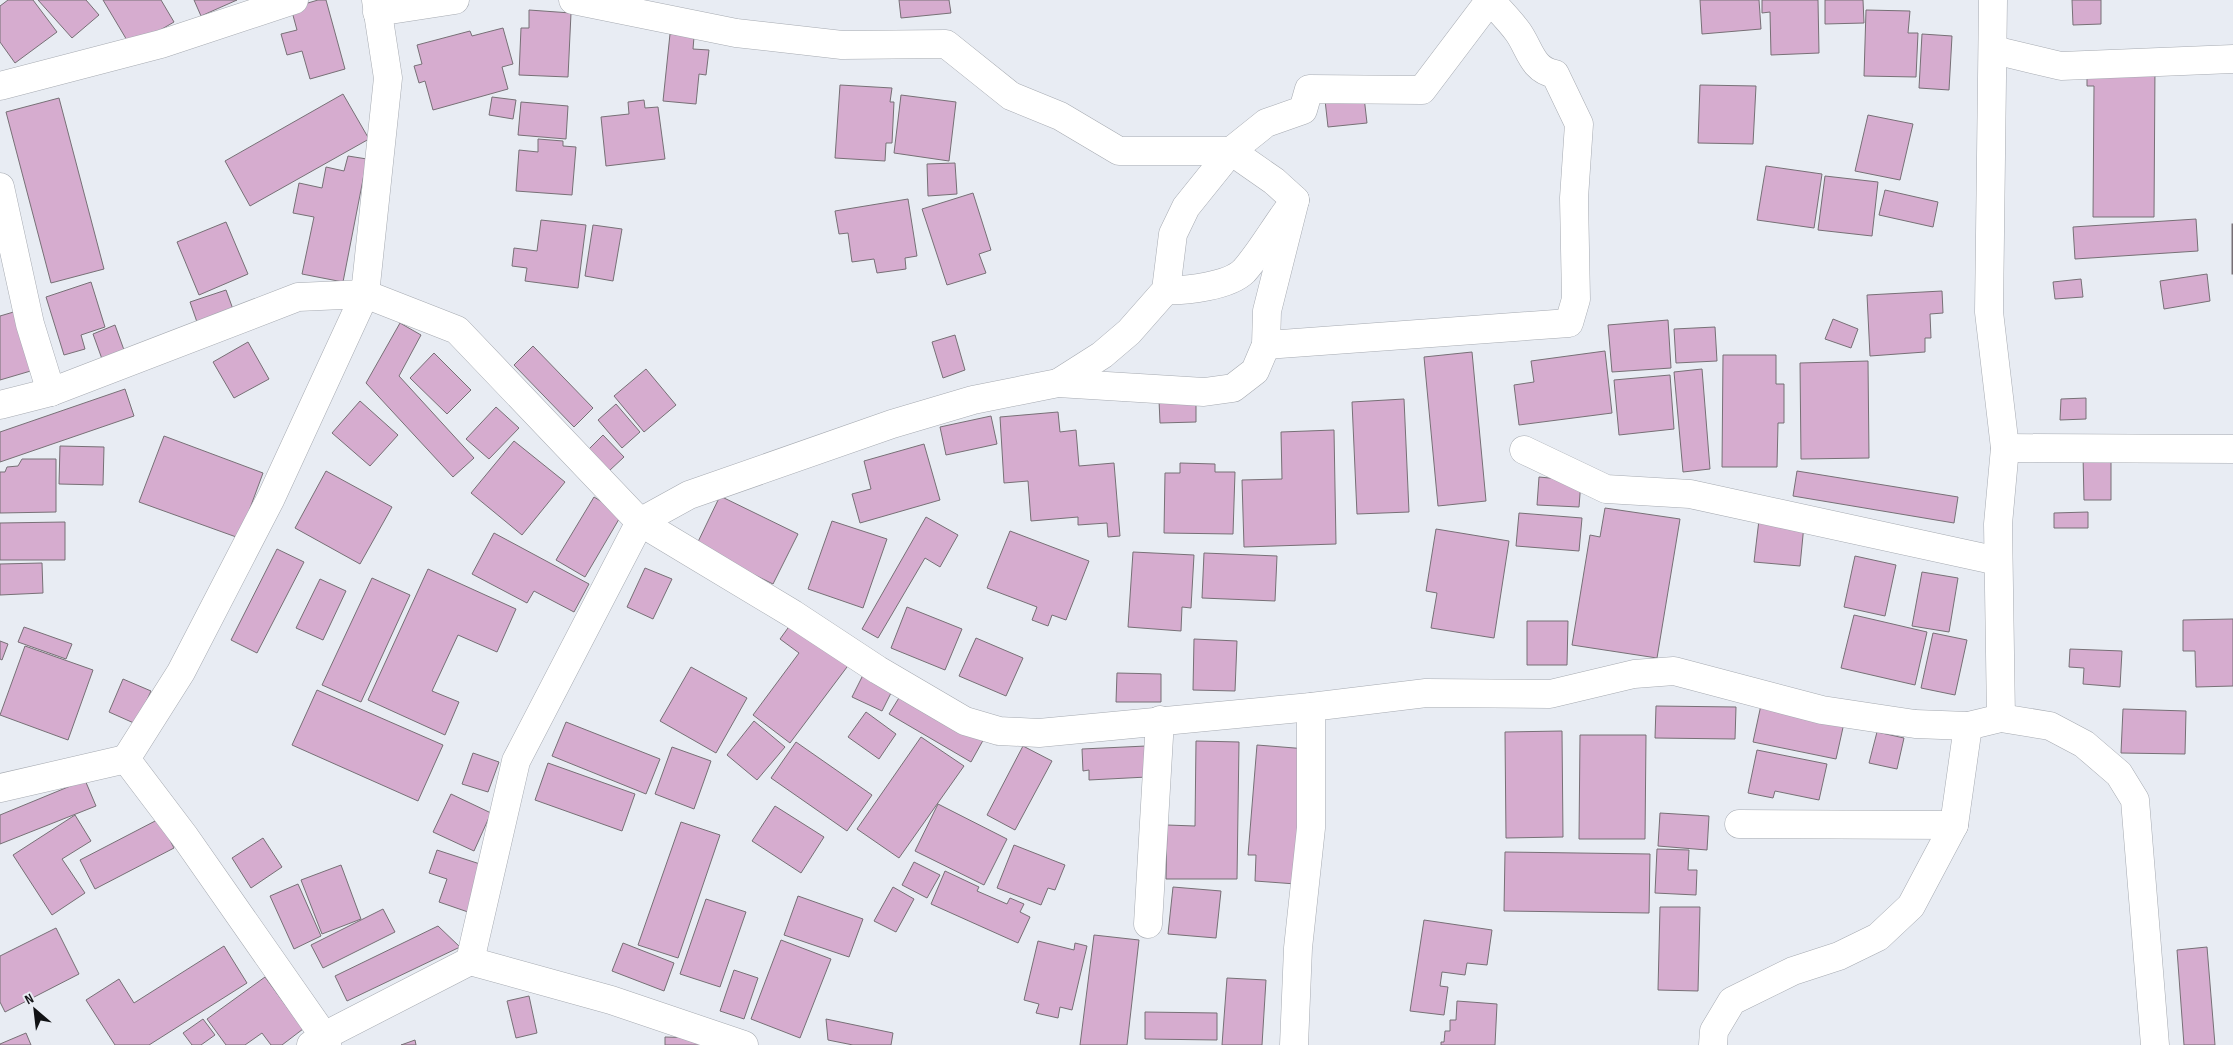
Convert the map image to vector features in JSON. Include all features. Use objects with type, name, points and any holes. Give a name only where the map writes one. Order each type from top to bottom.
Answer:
[{"type":"street","points":[[0,86],[161,44],[294,0]]},
{"type":"street","points":[[0,788],[126,759],[181,672],[271,498],[365,294],[388,78],[377,6],[455,0]]},
{"type":"street","points":[[573,0],[632,6],[736,33],[842,45],[946,44],[1011,96],[1060,116],[1119,151],[1231,152],[1274,181],[1295,200]]},
{"type":"street","points":[[1058,383],[1102,355],[1129,332],[1166,290],[1173,234],[1186,207],[1231,152],[1266,123],[1303,110],[1309,89],[1422,90],[1490,0],[1520,34],[1532,59],[1546,72],[1555,74],[1579,124],[1574,198],[1576,299],[1568,323],[1266,345]]},
{"type":"street","points":[[1993,0],[1994,50],[1989,312],[2005,448],[1998,524],[2001,718]]},
{"type":"street","points":[[1994,50],[2061,66],[2233,59]]},
{"type":"street","points":[[0,187],[30,324],[50,392]]},
{"type":"street","points":[[1166,290],[1186,291],[1205,287],[1242,272],[1295,200]]},
{"type":"street","points":[[470,961],[516,761],[640,522],[689,495],[892,424],[973,400],[1058,383],[1204,392],[1233,388],[1255,371],[1266,345],[1267,311],[1295,200]]},
{"type":"street","points":[[0,405],[50,392],[298,297],[365,294],[457,330],[640,522],[792,614],[878,670],[965,721],[999,731],[1039,733],[1311,707],[1426,693],[1550,694],[1634,674],[1674,671],[1822,710],[1915,724],[1968,726],[2001,718],[2050,726],[2084,744],[2119,774],[2135,800],[2155,1045]]},
{"type":"street","points":[[2005,448],[2233,449]]},
{"type":"street","points":[[1524,450],[1606,489],[1690,494],[1998,561]]},
{"type":"street","points":[[1294,1045],[1298,948],[1311,828],[1311,707]]},
{"type":"street","points":[[1148,924],[1160,720]]},
{"type":"street","points":[[1713,1045],[1714,1031],[1732,1001],[1793,971],[1839,956],[1878,937],[1911,906],[1954,825],[1968,726]]},
{"type":"street","points":[[126,759],[185,837],[321,1042],[470,961],[611,1000],[744,1045]]},
{"type":"street","points":[[1739,824],[1954,825]]},
{"type":"building","points":[[8,0],[33,0],[57,32],[15,63],[0,42],[0,6]]},
{"type":"building","points":[[38,0],[86,0],[99,15],[72,38]]},
{"type":"building","points":[[103,0],[161,0],[174,22],[131,47]]},
{"type":"building","points":[[194,0],[237,0],[201,16]]},
{"type":"building","points":[[318,0],[326,0],[345,69],[310,79],[302,51],[287,55],[281,34],[297,30],[291,8]]},
{"type":"building","points":[[899,0],[949,0],[951,13],[901,18]]},
{"type":"building","points":[[1700,0],[1759,0],[1761,29],[1702,34]]},
{"type":"building","points":[[1762,0],[1818,0],[1819,53],[1771,55],[1770,12],[1762,13]]},
{"type":"building","points":[[1825,0],[1863,0],[1864,23],[1825,24]]},
{"type":"building","points":[[2072,0],[2101,0],[2101,24],[2073,25]]},
{"type":"building","points":[[529,10],[571,13],[568,77],[519,75],[521,28],[529,28]]},
{"type":"building","points":[[1866,10],[1910,11],[1908,33],[1918,33],[1916,77],[1864,76]]},
{"type":"building","points":[[503,28],[513,64],[502,67],[508,89],[433,110],[425,81],[419,83],[414,66],[422,64],[417,45],[470,31],[472,36]]},
{"type":"building","points":[[670,34],[694,37],[693,49],[709,50],[706,75],[699,74],[696,104],[663,101]]},
{"type":"building","points":[[1922,34],[1952,36],[1949,90],[1919,88]]},
{"type":"building","points":[[2087,66],[2155,66],[2154,217],[2093,217],[2094,86],[2087,86]]},
{"type":"building","points":[[840,85],[892,88],[890,102],[894,102],[892,143],[886,143],[885,161],[835,158]]},
{"type":"building","points":[[1700,85],[1756,86],[1753,144],[1698,143]]},
{"type":"building","points":[[343,94],[369,139],[250,206],[225,161]]},
{"type":"building","points":[[901,95],[956,102],[949,161],[894,153]]},
{"type":"building","points":[[492,97],[516,100],[513,119],[489,115]]},
{"type":"building","points":[[1364,97],[1367,123],[1328,127],[1325,100]]},
{"type":"building","points":[[59,98],[104,269],[51,283],[6,112]]},
{"type":"building","points":[[644,100],[645,108],[658,107],[665,159],[606,166],[601,117],[629,114],[628,102]]},
{"type":"building","points":[[521,102],[568,106],[566,139],[518,135]]},
{"type":"building","points":[[1868,115],[1913,124],[1900,180],[1855,171]]},
{"type":"building","points":[[538,139],[563,141],[563,146],[576,147],[572,195],[516,191],[519,150],[538,152]]},
{"type":"building","points":[[348,156],[367,159],[343,282],[302,274],[314,217],[293,213],[299,183],[322,188],[326,167],[344,171]]},
{"type":"building","points":[[955,163],[957,194],[928,196],[927,164]]},
{"type":"building","points":[[1766,166],[1822,174],[1814,228],[1757,220]]},
{"type":"building","points":[[1825,176],[1878,182],[1872,236],[1818,230]]},
{"type":"building","points":[[1885,190],[1938,202],[1933,227],[1879,215]]},
{"type":"building","points":[[973,193],[991,250],[979,254],[986,273],[947,285],[922,209]]},
{"type":"building","points":[[908,199],[917,256],[905,258],[906,269],[877,273],[874,259],[852,262],[848,233],[839,234],[835,211]]},
{"type":"building","points":[[2196,219],[2198,251],[2075,259],[2073,227]]},
{"type":"building","points":[[541,220],[586,225],[578,288],[525,281],[527,268],[512,266],[514,248],[537,251]]},
{"type":"building","points":[[226,222],[248,274],[199,295],[177,242]]},
{"type":"building","points":[[2233,224],[2233,274],[2232,274]]},
{"type":"building","points":[[593,225],[622,229],[613,281],[585,276]]},
{"type":"building","points":[[2207,274],[2210,301],[2164,309],[2160,281]]},
{"type":"building","points":[[2081,279],[2083,297],[2055,299],[2053,282]]},
{"type":"building","points":[[91,282],[105,327],[81,335],[85,349],[64,355],[46,297]]},
{"type":"building","points":[[226,290],[234,312],[198,325],[190,302]]},
{"type":"building","points":[[1942,291],[1943,313],[1930,314],[1931,338],[1925,338],[1925,352],[1870,356],[1867,295]]},
{"type":"building","points":[[17,311],[34,370],[0,380],[0,316]]},
{"type":"building","points":[[1833,319],[1858,329],[1851,348],[1825,339]]},
{"type":"building","points":[[1668,320],[1671,368],[1612,372],[1608,325]]},
{"type":"building","points":[[400,323],[421,335],[399,376],[474,458],[453,477],[366,383]]},
{"type":"building","points":[[115,325],[124,350],[102,359],[93,334]]},
{"type":"building","points":[[1715,327],[1717,361],[1676,363],[1674,329]]},
{"type":"building","points":[[955,335],[965,370],[943,378],[932,342]]},
{"type":"building","points":[[248,342],[269,379],[234,398],[213,362]]},
{"type":"building","points":[[533,346],[593,408],[574,427],[514,365]]},
{"type":"building","points":[[1605,351],[1612,413],[1519,425],[1514,385],[1534,382],[1531,361]]},
{"type":"building","points":[[1472,352],[1486,501],[1438,506],[1424,357]]},
{"type":"building","points":[[434,353],[471,390],[447,414],[410,378]]},
{"type":"building","points":[[1723,355],[1776,355],[1776,384],[1784,384],[1784,423],[1778,423],[1777,467],[1722,467]]},
{"type":"building","points":[[1868,361],[1869,458],[1801,459],[1800,363]]},
{"type":"building","points":[[646,369],[676,405],[644,432],[614,396]]},
{"type":"building","points":[[1702,369],[1710,469],[1683,472],[1674,372]]},
{"type":"building","points":[[1670,375],[1674,429],[1619,435],[1614,380]]},
{"type":"building","points":[[125,389],[134,416],[0,462],[0,432]]},
{"type":"building","points":[[2086,398],[2086,419],[2060,420],[2061,399]]},
{"type":"building","points":[[1196,399],[1196,422],[1160,423],[1159,400]]},
{"type":"building","points":[[1404,399],[1409,512],[1357,514],[1352,402]]},
{"type":"building","points":[[360,401],[398,435],[370,466],[332,433]]},
{"type":"building","points":[[616,404],[640,432],[622,448],[598,420]]},
{"type":"building","points":[[496,407],[519,428],[489,459],[466,439]]},
{"type":"building","points":[[1058,412],[1060,432],[1076,430],[1079,466],[1114,463],[1120,536],[1108,537],[1107,523],[1078,525],[1078,517],[1031,521],[1028,481],[1004,483],[1000,417]]},
{"type":"building","points":[[991,416],[997,444],[946,455],[940,427]]},
{"type":"building","points":[[1334,430],[1336,544],[1244,547],[1242,480],[1282,479],[1281,432]]},
{"type":"building","points":[[603,435],[624,457],[609,471],[589,449]]},
{"type":"building","points":[[164,436],[263,473],[239,538],[139,502]]},
{"type":"building","points":[[514,441],[565,482],[522,535],[471,493]]},
{"type":"building","points":[[924,444],[940,500],[860,523],[852,494],[871,489],[864,461]]},
{"type":"building","points":[[60,446],[104,447],[103,485],[59,484]]},
{"type":"building","points":[[2083,456],[2111,456],[2111,500],[2084,500]]},
{"type":"building","points":[[22,459],[56,459],[56,512],[0,513],[0,472],[5,472],[7,467],[18,466]]},
{"type":"building","points":[[1180,463],[1215,464],[1215,472],[1235,472],[1233,534],[1164,533],[1165,473],[1180,473]]},
{"type":"building","points":[[326,471],[392,507],[360,564],[295,528]]},
{"type":"building","points":[[1797,471],[1958,497],[1954,523],[1793,496]]},
{"type":"building","points":[[1539,477],[1581,481],[1579,507],[1537,505]]},
{"type":"building","points":[[720,496],[798,534],[773,584],[696,546]]},
{"type":"building","points":[[594,497],[622,514],[585,577],[556,560]]},
{"type":"building","points":[[1605,508],[1680,519],[1657,658],[1572,645],[1590,535],[1600,537]]},
{"type":"building","points":[[2088,512],[2088,528],[2054,528],[2054,513]]},
{"type":"building","points":[[1519,513],[1582,518],[1579,551],[1516,546]]},
{"type":"building","points":[[926,517],[958,535],[940,567],[925,558],[878,638],[862,629]]},
{"type":"building","points":[[1759,520],[1804,525],[1800,566],[1754,562]]},
{"type":"building","points":[[832,521],[887,539],[863,608],[808,589]]},
{"type":"building","points":[[65,522],[65,560],[0,560],[0,523]]},
{"type":"building","points":[[1436,529],[1509,541],[1494,638],[1431,628],[1437,593],[1426,591]]},
{"type":"building","points":[[1010,531],[1089,561],[1066,620],[1052,615],[1048,626],[1032,620],[1037,607],[987,588]]},
{"type":"building","points":[[494,533],[589,584],[574,612],[534,591],[527,603],[472,574]]},
{"type":"building","points":[[277,549],[304,562],[257,653],[231,640]]},
{"type":"building","points":[[1133,552],[1194,555],[1191,608],[1182,607],[1181,631],[1128,627]]},
{"type":"building","points":[[1204,553],[1277,556],[1275,601],[1202,598]]},
{"type":"building","points":[[1855,556],[1896,565],[1885,616],[1844,607]]},
{"type":"building","points":[[42,563],[43,593],[0,595],[0,564]]},
{"type":"building","points":[[645,568],[672,579],[653,619],[627,607]]},
{"type":"building","points":[[428,569],[516,609],[497,652],[458,635],[432,691],[459,702],[445,735],[368,700]]},
{"type":"building","points":[[1922,572],[1958,578],[1949,632],[1912,626]]},
{"type":"building","points":[[372,578],[410,595],[361,702],[322,685]]},
{"type":"building","points":[[320,579],[346,591],[323,640],[296,628]]},
{"type":"building","points":[[907,607],[962,629],[945,670],[891,648]]},
{"type":"building","points":[[1854,615],[1927,632],[1915,685],[1841,668]]},
{"type":"building","points":[[796,617],[853,659],[790,743],[753,715],[799,653],[780,639]]},
{"type":"building","points":[[2233,619],[2233,686],[2196,687],[2195,651],[2183,651],[2183,620]]},
{"type":"building","points":[[1527,621],[1568,621],[1567,665],[1527,665]]},
{"type":"building","points":[[24,627],[72,644],[66,659],[18,642]]},
{"type":"building","points":[[1933,633],[1967,640],[1955,695],[1921,688]]},
{"type":"building","points":[[976,638],[1023,658],[1006,696],[959,676]]},
{"type":"building","points":[[1194,639],[1237,641],[1235,691],[1193,690]]},
{"type":"building","points":[[0,641],[8,644],[2,660],[0,659]]},
{"type":"building","points":[[25,646],[93,670],[68,740],[0,715]]},
{"type":"building","points":[[2070,649],[2122,651],[2120,687],[2083,684],[2084,668],[2069,667]]},
{"type":"building","points":[[691,667],[747,698],[716,753],[660,721]]},
{"type":"building","points":[[864,673],[894,687],[882,711],[852,697]]},
{"type":"building","points":[[1117,673],[1161,674],[1161,702],[1116,702]]},
{"type":"building","points":[[123,679],[151,691],[136,724],[109,712]]},
{"type":"building","points":[[905,688],[986,735],[971,762],[889,714]]},
{"type":"building","points":[[317,690],[443,745],[418,801],[292,745]]},
{"type":"building","points":[[1761,705],[1844,723],[1836,759],[1753,742]]},
{"type":"building","points":[[1656,706],[1736,707],[1735,739],[1655,738]]},
{"type":"building","points":[[2123,709],[2186,711],[2185,754],[2121,753]]},
{"type":"building","points":[[866,712],[896,734],[879,759],[848,737]]},
{"type":"building","points":[[754,721],[785,747],[757,780],[727,755]]},
{"type":"building","points":[[566,722],[660,759],[646,794],[552,756]]},
{"type":"building","points":[[1562,731],[1563,837],[1506,838],[1505,732]]},
{"type":"building","points":[[1877,732],[1904,738],[1897,769],[1869,763]]},
{"type":"building","points":[[1580,735],[1646,735],[1645,839],[1579,839]]},
{"type":"building","points":[[921,737],[964,766],[899,858],[857,829]]},
{"type":"building","points":[[1196,741],[1239,742],[1237,879],[1166,879],[1167,825],[1195,826]]},
{"type":"building","points":[[796,742],[872,795],[847,831],[771,778]]},
{"type":"building","points":[[1257,745],[1307,749],[1296,884],[1255,881],[1256,855],[1248,855]]},
{"type":"building","points":[[1023,746],[1052,761],[1015,830],[987,815]]},
{"type":"building","points":[[1146,746],[1147,777],[1089,780],[1089,770],[1083,771],[1082,749]]},
{"type":"building","points":[[672,747],[711,761],[694,809],[655,794]]},
{"type":"building","points":[[1757,750],[1827,764],[1819,800],[1775,791],[1773,798],[1748,793]]},
{"type":"building","points":[[473,753],[499,762],[488,792],[462,784]]},
{"type":"building","points":[[548,763],[635,794],[622,831],[535,800]]},
{"type":"building","points":[[85,780],[96,806],[0,844],[0,815]]},
{"type":"building","points":[[451,794],[491,813],[474,851],[433,832]]},
{"type":"building","points":[[938,804],[1007,839],[984,885],[915,851]]},
{"type":"building","points":[[775,806],[824,837],[801,873],[752,841]]},
{"type":"building","points":[[1660,813],[1709,816],[1707,850],[1658,846]]},
{"type":"building","points":[[75,815],[91,841],[62,859],[85,893],[52,915],[13,855]]},
{"type":"building","points":[[159,819],[174,848],[95,889],[80,860]]},
{"type":"building","points":[[681,822],[720,835],[678,958],[638,945]]},
{"type":"building","points":[[263,838],[282,867],[251,888],[232,858]]},
{"type":"building","points":[[1014,845],[1065,865],[1055,890],[1048,888],[1041,905],[997,888]]},
{"type":"building","points":[[1657,849],[1689,850],[1688,870],[1697,870],[1696,895],[1655,893]]},
{"type":"building","points":[[437,850],[483,865],[468,912],[439,902],[447,879],[429,873]]},
{"type":"building","points":[[1505,852],[1650,854],[1649,913],[1504,911]]},
{"type":"building","points":[[914,862],[940,875],[927,898],[902,885]]},
{"type":"building","points":[[341,865],[361,919],[322,934],[301,880]]},
{"type":"building","points":[[945,871],[979,887],[977,891],[1007,904],[1010,898],[1024,904],[1020,912],[1030,917],[1018,943],[931,904]]},
{"type":"building","points":[[298,884],[321,936],[294,949],[270,896]]},
{"type":"building","points":[[893,887],[914,899],[896,932],[874,921]]},
{"type":"building","points":[[1173,887],[1221,891],[1216,938],[1168,934]]},
{"type":"building","points":[[798,896],[863,919],[849,957],[784,935]]},
{"type":"building","points":[[706,899],[746,912],[720,987],[680,974]]},
{"type":"building","points":[[1660,907],[1700,907],[1698,991],[1658,990]]},
{"type":"building","points":[[383,909],[395,932],[323,968],[311,945]]},
{"type":"building","points":[[1424,920],[1492,930],[1487,965],[1467,963],[1465,975],[1442,972],[1440,986],[1448,987],[1444,1015],[1410,1011]]},
{"type":"building","points":[[438,926],[460,947],[347,1001],[335,976]]},
{"type":"building","points":[[56,928],[79,974],[5,1012],[0,1002],[0,956]]},
{"type":"building","points":[[1094,935],[1139,940],[1127,1045],[1080,1045]]},
{"type":"building","points":[[781,940],[831,959],[800,1038],[751,1019]]},
{"type":"building","points":[[1038,941],[1074,950],[1075,943],[1087,946],[1072,1010],[1060,1007],[1058,1018],[1036,1013],[1039,1004],[1024,1000]]},
{"type":"building","points":[[623,943],[674,963],[664,991],[612,971]]},
{"type":"building","points":[[224,946],[247,983],[149,1045],[115,1045],[86,1000],[119,979],[134,1003]]},
{"type":"building","points":[[2207,947],[2215,1045],[2184,1045],[2177,950]]},
{"type":"building","points":[[734,970],[758,978],[744,1019],[720,1011]]},
{"type":"building","points":[[265,977],[303,1029],[282,1045],[271,1045],[262,1033],[245,1045],[226,1045],[207,1019]]},
{"type":"building","points":[[1227,978],[1266,980],[1262,1045],[1222,1045]]},
{"type":"building","points":[[529,996],[537,1033],[516,1038],[507,1001]]},
{"type":"building","points":[[1457,1001],[1497,1004],[1495,1045],[1441,1045],[1441,1042],[1444,1042],[1445,1031],[1450,1031],[1450,1020],[1456,1020]]},
{"type":"building","points":[[1145,1012],[1217,1013],[1217,1040],[1145,1039]]},
{"type":"building","points":[[203,1019],[215,1035],[201,1045],[192,1045],[183,1033]]},
{"type":"building","points":[[826,1019],[893,1033],[891,1045],[853,1045],[828,1040]]},
{"type":"building","points":[[26,1033],[31,1045],[0,1045],[0,1044]]},
{"type":"building","points":[[665,1037],[700,1038],[700,1045],[665,1045]]},
{"type":"building","points":[[415,1040],[416,1045],[401,1045]]}]
